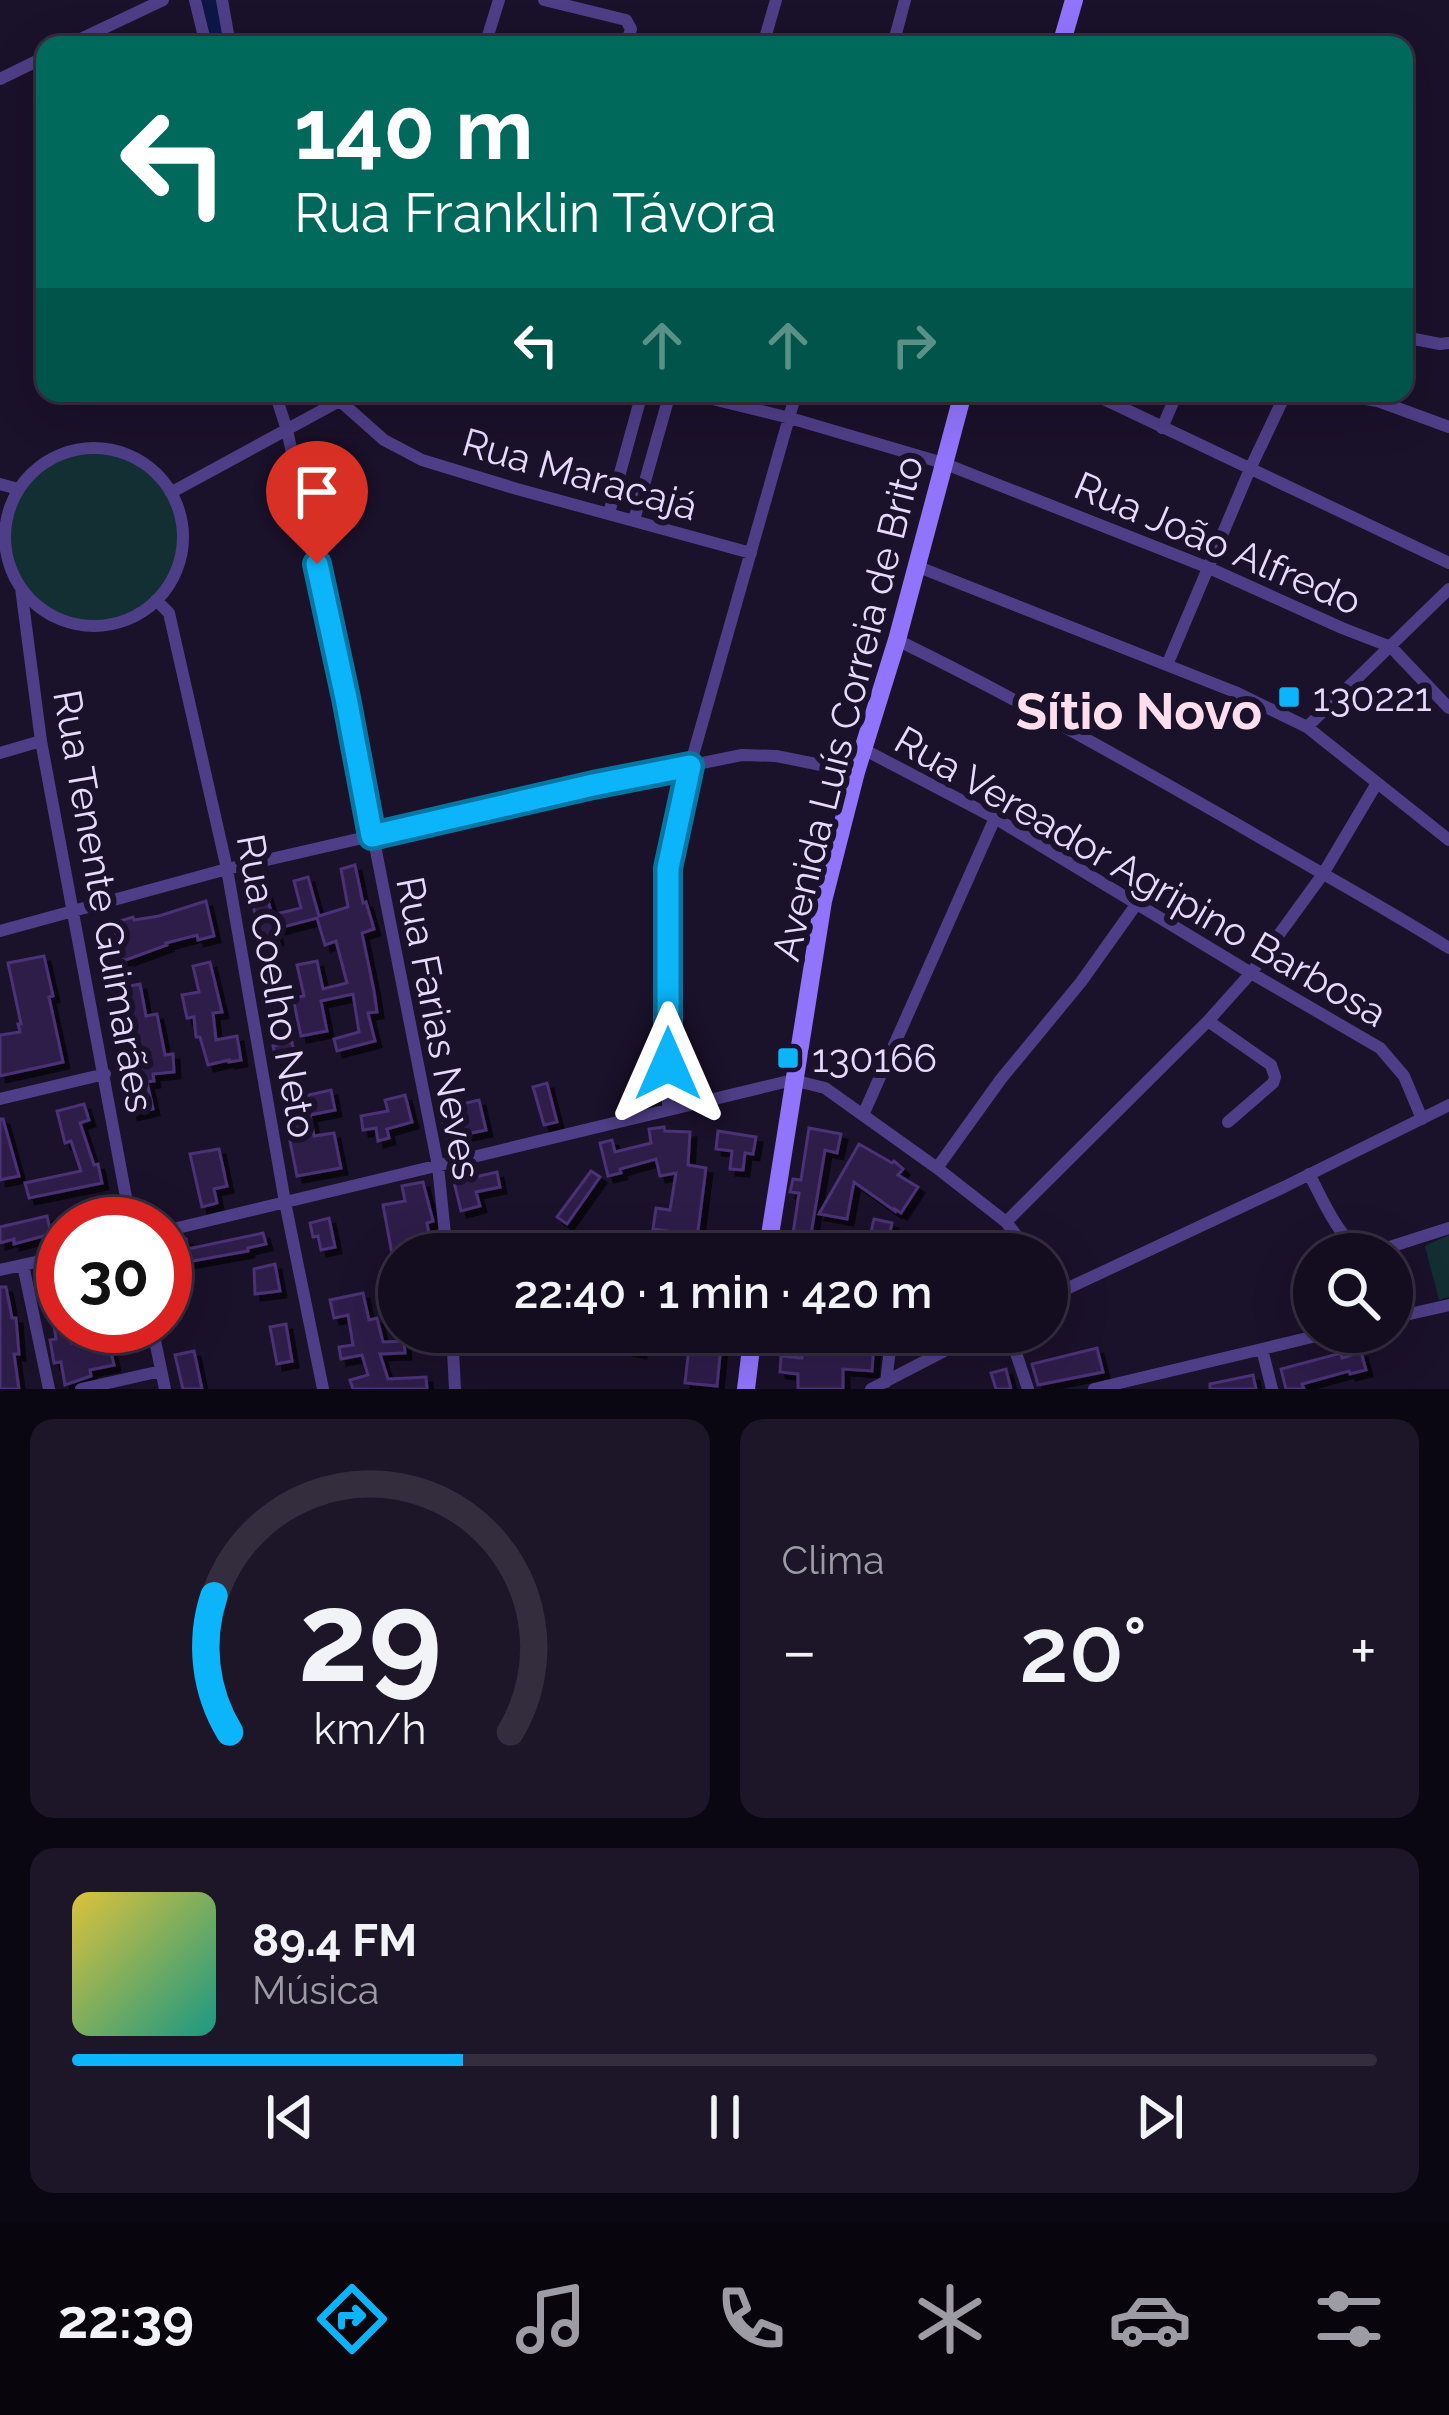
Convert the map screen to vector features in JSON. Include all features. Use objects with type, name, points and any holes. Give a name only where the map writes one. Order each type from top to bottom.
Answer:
[{"type":"main road","points":[[1064,36],[1074,0]]},
{"type":"main road","name":"Avenida Luís Correia de Brito","points":[[770,1233],[823,902],[960,402]]},
{"type":"main road","points":[[746,1389],[750,1353]]},
{"type":"street","points":[[87,36],[163,0]]},
{"type":"street","points":[[195,0],[204,36]]},
{"type":"street","points":[[222,0],[228,36]]},
{"type":"street","points":[[488,36],[499,0]]},
{"type":"street","points":[[544,0],[626,20],[631,28],[629,36]]},
{"type":"street","points":[[766,36],[776,0]]},
{"type":"street","points":[[895,36],[905,0]]},
{"type":"street","points":[[0,79],[36,61]]},
{"type":"street","points":[[1413,339],[1449,343]]},
{"type":"street","name":"Rua Farias Neves","points":[[278,402],[346,698],[438,1166],[445,1233]]},
{"type":"street","points":[[172,492],[338,402]]},
{"type":"street","name":"Rua Maracajá","points":[[341,402],[384,440],[422,460],[751,553]]},
{"type":"street","points":[[608,513],[639,402]]},
{"type":"street","points":[[634,520],[667,402]]},
{"type":"street","name":"Rua João Alfredo","points":[[725,402],[943,463],[1209,568],[1390,647],[1449,708]]},
{"type":"street","points":[[668,1109],[668,868],[690,766],[794,402]]},
{"type":"street","points":[[1109,402],[1449,563]]},
{"type":"street","points":[[1162,428],[1174,402]]},
{"type":"street","points":[[1167,664],[1282,402]]},
{"type":"street","points":[[1381,402],[1449,427]]},
{"type":"street","points":[[104,448],[144,464],[172,492],[182,518],[183,548],[174,578],[156,600],[133,616],[116,623],[77,624],[57,617],[33,602],[5,568],[9,511],[18,489],[49,460],[73,450],[104,448]]},
{"type":"street","points":[[0,484],[18,489]]},
{"type":"street","points":[[916,566],[1167,664],[1307,727],[1449,840]]},
{"type":"street","name":"Rua Tenente Guimarães","points":[[21,588],[41,741],[126,1197]]},
{"type":"street","points":[[1307,727],[1449,589]]},
{"type":"street","name":"Rua Coelho Neto","points":[[156,600],[169,614],[227,869],[323,1389]]},
{"type":"street","points":[[897,640],[1024,703],[1449,947]]},
{"type":"street","points":[[0,753],[41,741]]},
{"type":"street","name":"Rua Vereador Agripino Barbosa","points":[[863,749],[995,818],[1380,1048],[1404,1076],[1422,1119]]},
{"type":"street","points":[[0,931],[227,869],[690,766],[759,754],[856,772]]},
{"type":"street","points":[[1006,1222],[1251,974],[1323,874],[1377,783]]},
{"type":"street","points":[[863,1115],[995,818]]},
{"type":"street","points":[[938,1168],[1001,1078],[1081,982],[1138,902]]},
{"type":"street","points":[[1208,1021],[1274,1070],[1273,1083],[1228,1122]]},
{"type":"street","points":[[0,1099],[105,1073]]},
{"type":"street","points":[[192,1224],[793,1080],[825,1088],[938,1168],[1015,1233]]},
{"type":"street","points":[[1068,1288],[1449,1105]]},
{"type":"street","points":[[1309,1174],[1346,1239],[1363,1252],[1449,1228]]},
{"type":"street","points":[[0,1270],[36,1262]]},
{"type":"street","points":[[23,1265],[49,1389]]},
{"type":"street","points":[[1413,1313],[1449,1305]]},
{"type":"street","points":[[1094,1389],[1150,1383],[1293,1342]]},
{"type":"street","points":[[1262,1349],[1272,1389]]},
{"type":"street","points":[[157,1353],[165,1389]]},
{"type":"street","points":[[453,1353],[455,1389]]},
{"type":"street","points":[[886,1382],[889,1353]]},
{"type":"street","points":[[872,1389],[941,1353]]},
{"type":"street","points":[[1016,1353],[1028,1389]]},
{"type":"street","points":[[81,1389],[161,1371]]},
{"type":"green space","points":[[94,448],[128,455],[157,474],[176,503],[183,537],[176,571],[157,600],[128,619],[94,626],[60,619],[31,600],[12,571],[5,537],[12,503],[31,474],[60,455]]},
{"type":"green space","points":[[1449,1235],[1449,1297],[1439,1300],[1425,1246]]},
{"type":"building","points":[[355,865],[374,929],[362,933],[377,1012],[368,1013],[375,1041],[337,1051],[334,1039],[359,1032],[353,994],[321,1001],[327,1031],[301,1036],[293,998],[304,996],[297,965],[317,961],[323,989],[347,983],[336,941],[325,945],[317,918],[275,929],[277,939],[262,943],[250,893],[265,889],[272,915],[301,908],[294,881],[308,877],[319,916],[348,907],[341,869]]},
{"type":"building","points":[[206,901],[214,936],[166,943],[123,961],[113,923],[159,916]]},
{"type":"building","points":[[44,956],[63,1062],[0,1076],[0,1035],[20,1032],[21,1024],[8,963]]},
{"type":"building","points":[[210,962],[222,1012],[213,1013],[216,1040],[237,1036],[241,1060],[208,1065],[182,995],[199,992],[193,966]]},
{"type":"building","points":[[140,984],[146,1016],[157,1014],[165,1055],[173,1054],[174,1072],[153,1074],[154,1081],[147,1082],[153,1109],[132,1114],[108,990]]},
{"type":"building","points":[[292,1042],[295,1056],[276,1060],[273,1046]]},
{"type":"building","points":[[547,1083],[557,1122],[544,1125],[533,1087]]},
{"type":"building","points":[[331,1090],[335,1110],[310,1115],[314,1136],[334,1133],[341,1168],[297,1176],[287,1126],[296,1125],[291,1099]]},
{"type":"building","points":[[454,1090],[458,1105],[479,1100],[486,1130],[447,1138],[436,1095]]},
{"type":"building","points":[[405,1095],[412,1122],[387,1129],[389,1138],[378,1141],[376,1128],[363,1130],[361,1116],[388,1111],[385,1100]]},
{"type":"building","points":[[84,1104],[89,1120],[80,1123],[102,1183],[29,1198],[25,1183],[81,1171],[71,1141],[65,1143],[57,1111]]},
{"type":"building","points":[[0,1119],[19,1176],[0,1180]]},
{"type":"building","points":[[809,1128],[841,1134],[837,1153],[825,1150],[811,1233],[793,1233],[799,1193],[790,1192],[793,1179],[801,1180]]},
{"type":"building","points":[[649,1129],[690,1132],[688,1165],[706,1168],[698,1233],[653,1229],[656,1208],[670,1210],[676,1173],[660,1176],[656,1159],[608,1176],[600,1143],[612,1140],[615,1152],[651,1143]]},
{"type":"building","points":[[718,1131],[756,1137],[753,1154],[745,1153],[743,1170],[730,1169],[732,1151],[716,1149]]},
{"type":"building","points":[[859,1144],[894,1161],[903,1169],[898,1175],[918,1187],[901,1213],[854,1182],[847,1219],[819,1214]]},
{"type":"building","points":[[219,1149],[227,1186],[214,1189],[217,1203],[202,1207],[190,1154]]},
{"type":"building","points":[[591,1171],[600,1177],[567,1224],[557,1217]]},
{"type":"building","points":[[497,1172],[500,1187],[476,1192],[480,1206],[461,1211],[453,1178]]},
{"type":"building","points":[[423,1182],[433,1221],[427,1223],[429,1233],[388,1233],[383,1205],[405,1201],[402,1186]]},
{"type":"building","points":[[329,1218],[335,1247],[321,1250],[310,1223]]},
{"type":"building","points":[[36,1219],[36,1238],[0,1243],[0,1227]]},
{"type":"building","points":[[874,1219],[892,1223],[890,1233],[871,1233]]},
{"type":"building","points":[[263,1233],[266,1244],[192,1261],[192,1248]]},
{"type":"building","points":[[275,1264],[280,1291],[255,1294],[254,1269]]},
{"type":"building","points":[[0,1287],[6,1287],[12,1318],[16,1318],[19,1389],[0,1389]]},
{"type":"building","points":[[363,1293],[369,1320],[377,1318],[378,1322],[378,1353],[405,1353],[380,1354],[388,1379],[426,1377],[427,1389],[353,1389],[350,1380],[368,1375],[362,1355],[341,1359],[339,1347],[353,1345],[348,1315],[334,1318],[330,1300]]},
{"type":"building","points":[[286,1324],[292,1361],[277,1364],[270,1327]]},
{"type":"building","points":[[1097,1348],[1103,1372],[1038,1385],[1032,1364]]},
{"type":"building","points":[[192,1351],[202,1389],[183,1389],[175,1355]]},
{"type":"building","points":[[52,1353],[111,1353],[114,1365],[90,1370],[91,1376],[65,1385],[61,1362],[54,1363]]},
{"type":"building","points":[[688,1353],[720,1353],[717,1386],[685,1383]]},
{"type":"building","points":[[802,1353],[873,1353],[872,1371],[843,1369],[843,1389],[798,1389],[798,1374],[780,1372],[781,1356],[802,1358]]},
{"type":"building","points":[[1341,1353],[1342,1358],[1361,1353],[1366,1370],[1302,1384],[1304,1389],[1286,1389],[1281,1369]]},
{"type":"building","points":[[1006,1369],[1011,1389],[996,1389],[991,1373]]},
{"type":"building","points":[[1253,1375],[1256,1389],[1210,1389],[1210,1384]]},
{"type":"waterway","points":[[210,0],[217,36]]},
{"type":"place","name":"130221","points":[[1289,697]]},
{"type":"place","name":"130166","points":[[788,1058]]},
{"type":"district","name":"Sítio Novo","points":[[1139,711]]},
{"type":"route","points":[[317,564],[372,836],[690,766],[668,868],[668,1064]]}]
